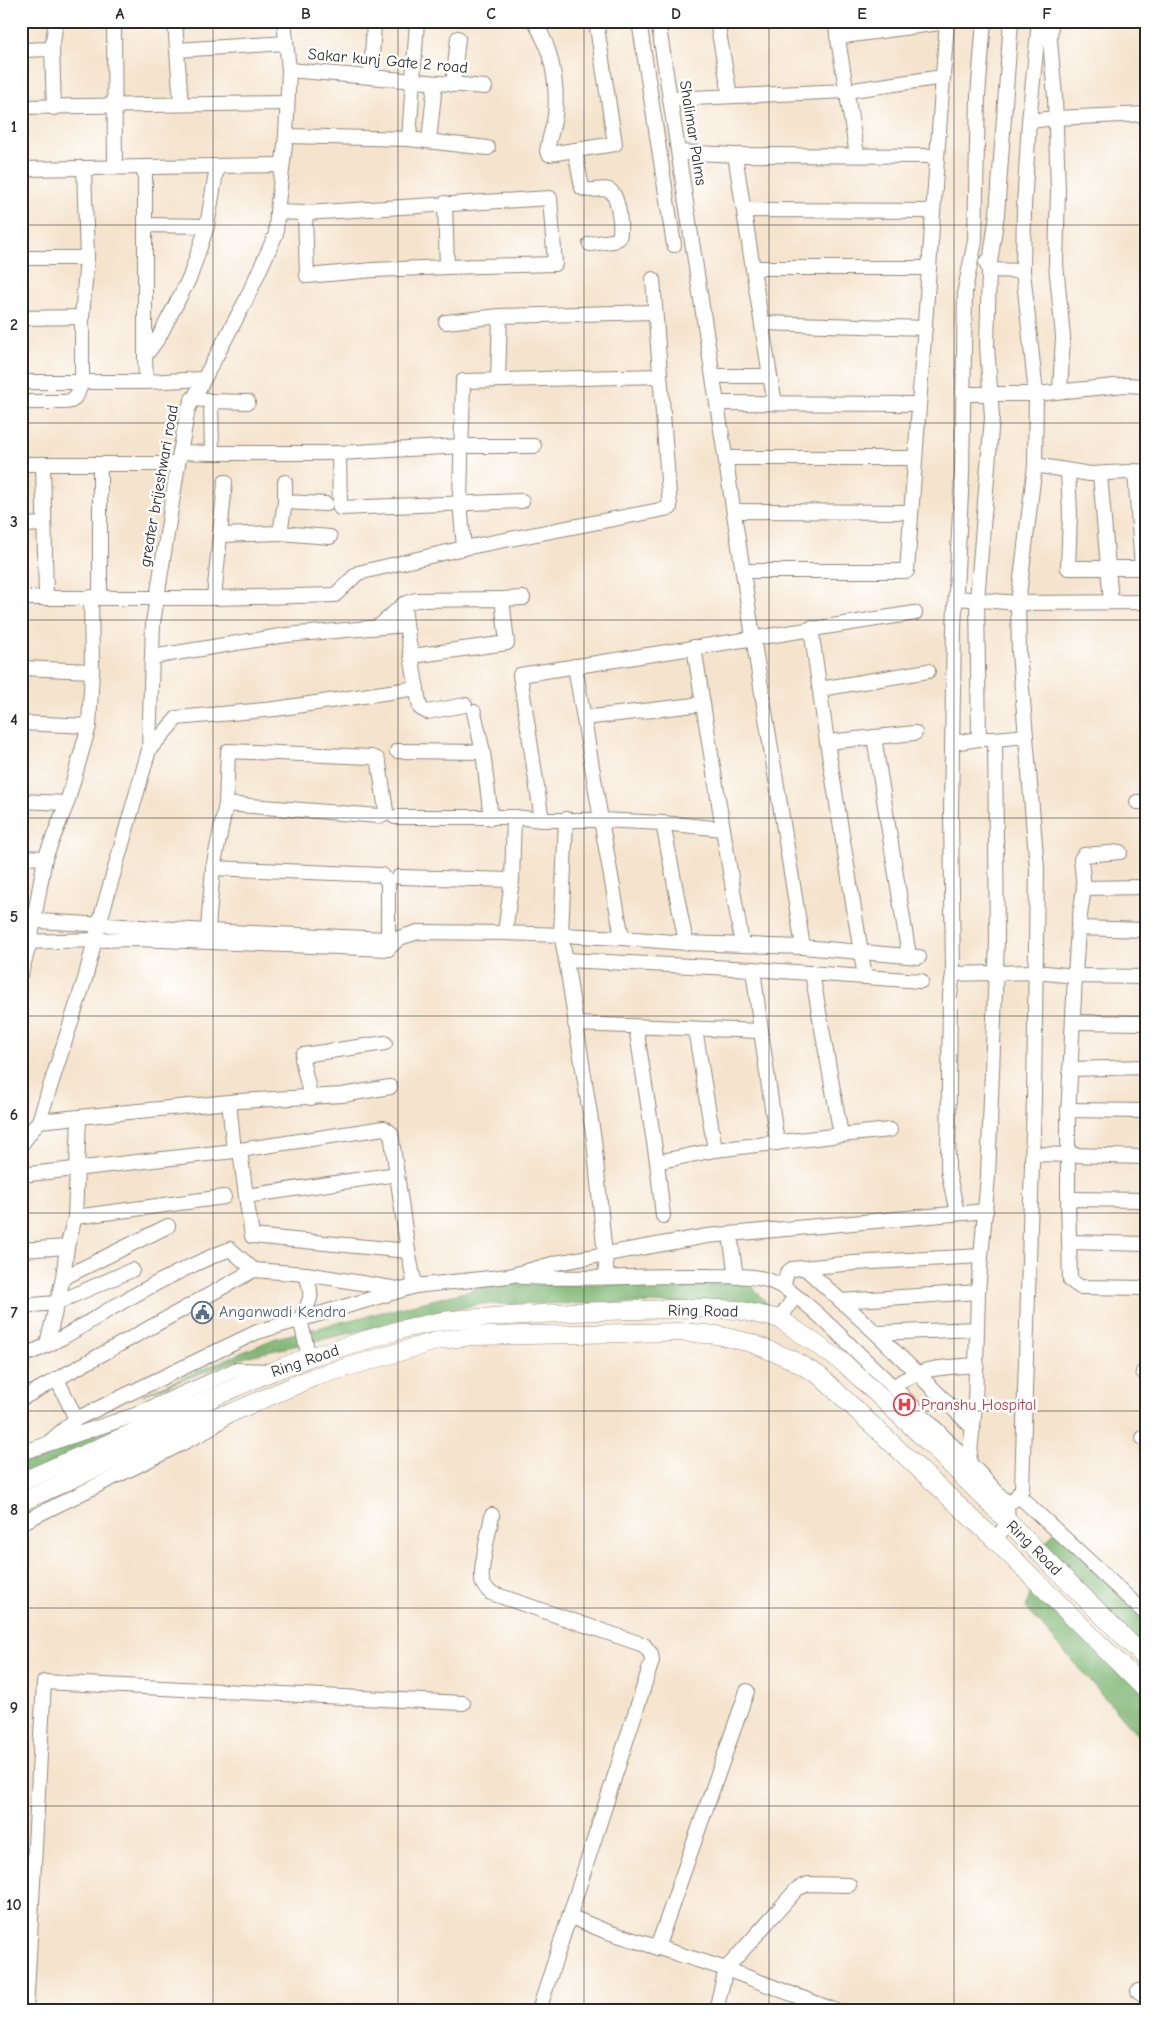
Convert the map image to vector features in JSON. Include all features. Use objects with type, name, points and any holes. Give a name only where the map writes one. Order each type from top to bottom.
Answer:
[{"type":"main road","name":"Ring Road","points":[[21,1502],[202,1411],[273,1371],[309,1357],[403,1329],[462,1319],[573,1312],[704,1308],[738,1310],[780,1319],[844,1364],[929,1443],[1146,1659]]},
{"type":"main road","name":"Ring Road","points":[[202,1411],[231,1413],[314,1377],[440,1340],[472,1336],[680,1332],[717,1335],[751,1343],[791,1359],[820,1376],[995,1540],[1146,1690]]},
{"type":"main road","points":[[21,1482],[202,1411]]},
{"type":"street","points":[[54,108],[52,49],[56,21]]},
{"type":"street","points":[[114,21],[113,107],[115,167]]},
{"type":"street","points":[[175,21],[181,104]]},
{"type":"street","name":"greater brijeshwari road","points":[[21,1145],[39,1121],[86,979],[99,924],[149,750],[153,623],[188,409],[245,302],[276,234],[286,136],[289,70],[284,21]]},
{"type":"street","points":[[371,76],[374,21]]},
{"type":"street","points":[[409,139],[418,21]]},
{"type":"street","points":[[534,21],[540,31],[551,60],[556,85],[554,116],[547,151],[549,154],[615,144],[596,21]]},
{"type":"street","points":[[639,21],[674,246]]},
{"type":"street","name":"Shalimar Palms","points":[[658,21],[803,947]]},
{"type":"street","points":[[717,21],[730,96]]},
{"type":"street","points":[[835,21],[856,155]]},
{"type":"street","points":[[957,1213],[948,1170],[950,995],[953,974],[952,743],[954,628],[962,474],[966,290],[975,241],[978,96],[984,21]]},
{"type":"street","points":[[979,739],[977,600],[992,417],[987,346],[989,270],[997,214],[1011,21]]},
{"type":"street","points":[[995,1540],[1008,1523],[1013,1499],[1022,1489],[1033,1154],[1037,868],[1019,652],[1018,603],[1034,465],[1036,394],[1023,271],[1024,207],[1029,121],[1039,21]]},
{"type":"street","points":[[1051,21],[1050,40],[1056,118],[1058,190],[1056,264],[1063,337],[1060,391]]},
{"type":"street","points":[[743,571],[907,571],[947,22],[837,37]]},
{"type":"street","points":[[454,85],[458,38]]},
{"type":"street","points":[[177,50],[286,43]]},
{"type":"street","points":[[21,50],[52,49]]},
{"type":"street","name":"Sakar kunj Gate 2 road","points":[[289,70],[371,76],[435,84],[485,86]]},
{"type":"street","points":[[670,98],[846,91],[943,77]]},
{"type":"street","points":[[429,141],[435,84]]},
{"type":"street","points":[[21,107],[286,103]]},
{"type":"street","points":[[1029,121],[1146,114]]},
{"type":"street","points":[[286,136],[409,139],[488,148]]},
{"type":"street","points":[[575,150],[579,180],[582,188],[588,191],[607,189],[613,192],[616,199],[621,231],[619,238],[613,241],[590,244]]},
{"type":"street","points":[[678,152],[735,155],[938,156]]},
{"type":"street","points":[[735,155],[775,403]]},
{"type":"street","points":[[21,169],[282,165]]},
{"type":"street","points":[[146,167],[146,382]]},
{"type":"street","points":[[145,356],[159,337],[190,277],[207,226],[217,167]]},
{"type":"street","points":[[21,402],[71,401],[77,395],[82,382],[82,317],[87,258],[84,168]]},
{"type":"street","points":[[277,212],[306,213],[550,198],[555,264],[373,270],[307,276],[306,213]]},
{"type":"street","points":[[445,203],[447,267]]},
{"type":"street","points":[[744,210],[933,211]]},
{"type":"street","points":[[145,225],[207,226]]},
{"type":"street","points":[[975,241],[989,270]]},
{"type":"street","points":[[21,258],[87,258]]},
{"type":"street","points":[[753,268],[929,268]]},
{"type":"street","points":[[989,270],[1023,271]]},
{"type":"street","points":[[21,598],[214,598],[335,595],[358,573],[464,548],[670,508],[653,278]]},
{"type":"street","points":[[446,322],[500,316],[655,312]]},
{"type":"street","points":[[498,380],[500,316]]},
{"type":"street","points":[[21,318],[82,317]]},
{"type":"street","points":[[762,324],[925,328]]},
{"type":"street","points":[[464,548],[460,502],[462,380],[660,376]]},
{"type":"street","points":[[713,376],[770,376]]},
{"type":"street","points":[[21,382],[146,382],[203,379]]},
{"type":"street","points":[[963,394],[1036,394],[1125,385],[1146,386]]},
{"type":"street","points":[[192,399],[248,402]]},
{"type":"street","points":[[210,401],[212,405],[212,453]]},
{"type":"street","points":[[717,403],[919,404]]},
{"type":"street","points":[[21,464],[43,466],[100,464],[179,458],[212,453],[339,453],[461,446],[534,446]]},
{"type":"street","points":[[339,453],[340,508],[522,501]]},
{"type":"street","points":[[726,458],[915,458]]},
{"type":"street","points":[[21,973],[27,920],[45,858],[67,803],[88,726],[96,597],[100,464]]},
{"type":"street","points":[[1034,465],[1100,474],[1140,471],[1144,568],[1068,568],[1070,515],[1068,471]]},
{"type":"street","points":[[43,466],[46,598]]},
{"type":"street","points":[[1100,474],[1111,602]]},
{"type":"street","points":[[214,598],[225,482]]},
{"type":"street","points":[[280,533],[285,502],[285,482]]},
{"type":"street","points":[[285,502],[326,504]]},
{"type":"street","points":[[734,511],[911,512]]},
{"type":"street","points":[[21,525],[44,524]]},
{"type":"street","points":[[221,535],[280,533],[330,537]]},
{"type":"street","points":[[378,627],[404,604],[416,600],[523,598]]},
{"type":"street","points":[[957,598],[1018,603],[1146,602]]},
{"type":"street","points":[[412,656],[507,643],[502,599]]},
{"type":"street","points":[[404,604],[420,708],[423,711],[470,709],[483,752],[491,818]]},
{"type":"street","points":[[542,820],[520,675],[915,613]]},
{"type":"street","points":[[152,657],[286,635],[406,625]]},
{"type":"street","points":[[812,628],[827,742],[864,977]]},
{"type":"street","points":[[694,647],[742,944]]},
{"type":"street","points":[[575,666],[622,938]]},
{"type":"street","points":[[21,668],[92,671]]},
{"type":"street","points":[[820,689],[928,672]]},
{"type":"street","points":[[149,750],[177,718],[275,709],[417,688]]},
{"type":"street","points":[[584,718],[703,704]]},
{"type":"street","points":[[21,723],[88,726]]},
{"type":"street","points":[[827,742],[915,733]]},
{"type":"street","points":[[952,743],[1026,736]]},
{"type":"street","points":[[27,920],[99,924],[136,933],[208,937],[389,943],[406,934],[418,932],[506,933],[622,938],[686,944],[803,947],[914,957],[874,738]]},
{"type":"street","points":[[969,1461],[977,1365],[978,1292],[986,1210],[995,974],[995,739]]},
{"type":"street","points":[[208,937],[213,868],[226,804],[228,751],[371,756],[377,759],[386,811],[384,815],[379,816],[226,804]]},
{"type":"street","points":[[397,751],[483,752]]},
{"type":"street","points":[[21,802],[67,803]]},
{"type":"street","points":[[395,817],[514,817],[542,820],[663,822],[723,829]]},
{"type":"street","points":[[506,933],[512,880],[514,817]]},
{"type":"street","points":[[566,820],[561,935],[594,1140],[607,1276]]},
{"type":"street","points":[[663,822],[686,944]]},
{"type":"street","points":[[1120,852],[1084,855],[1081,860],[1084,888],[1078,928],[1068,1110],[1068,1273],[1074,1285],[1080,1287],[1146,1288]]},
{"type":"street","points":[[21,857],[45,858]]},
{"type":"street","points":[[213,868],[382,874],[388,882],[389,943]]},
{"type":"street","points":[[399,877],[512,880]]},
{"type":"street","points":[[1084,888],[1146,887]]},
{"type":"street","points":[[1078,928],[1146,930]]},
{"type":"street","points":[[26,942],[96,940],[136,933]]},
{"type":"street","points":[[566,960],[754,969],[921,981]]},
{"type":"street","points":[[754,969],[777,1142]]},
{"type":"street","points":[[953,974],[1036,972],[1075,976],[1146,977]]},
{"type":"street","points":[[812,973],[841,1135]]},
{"type":"street","points":[[1073,1022],[1146,1023]]},
{"type":"street","points":[[575,1024],[761,1031]]},
{"type":"street","points":[[636,1027],[657,1162],[663,1216]]},
{"type":"street","points":[[695,1028],[715,1150]]},
{"type":"street","points":[[311,1098],[302,1060],[303,1055],[385,1043]]},
{"type":"street","points":[[1070,1069],[1146,1067]]},
{"type":"street","points":[[39,1121],[229,1102],[311,1098],[390,1087]]},
{"type":"street","points":[[21,1175],[234,1151],[229,1102]]},
{"type":"street","points":[[1068,1110],[1146,1111]]},
{"type":"street","points":[[47,1344],[75,1217],[79,1118]]},
{"type":"street","points":[[408,1251],[252,1236],[240,1150],[384,1128],[391,1133],[408,1251],[408,1288]]},
{"type":"street","points":[[657,1162],[715,1150],[890,1130]]},
{"type":"street","points":[[1033,1154],[1146,1157]]},
{"type":"street","points":[[246,1196],[397,1174]]},
{"type":"street","points":[[75,1217],[224,1197]]},
{"type":"street","points":[[1068,1199],[1146,1200]]},
{"type":"street","points":[[48,1442],[76,1419],[256,1332],[408,1288],[509,1276],[556,1263],[730,1234],[986,1210]]},
{"type":"street","points":[[63,1278],[168,1226]]},
{"type":"street","points":[[730,1234],[736,1276]]},
{"type":"street","points":[[1069,1242],[1146,1244]]},
{"type":"street","points":[[21,1250],[67,1247]]},
{"type":"street","points":[[21,1356],[211,1256],[230,1249],[254,1270]]},
{"type":"street","points":[[783,1287],[787,1274],[792,1269],[854,1263],[981,1256]]},
{"type":"street","points":[[805,1268],[876,1333],[973,1428]]},
{"type":"street","points":[[21,1306],[56,1303],[132,1270]]},
{"type":"street","points":[[21,1399],[254,1270],[306,1274],[408,1288]]},
{"type":"street","points":[[306,1274],[312,1292],[309,1305],[300,1319],[309,1357]]},
{"type":"street","points":[[509,1276],[556,1278],[736,1276],[768,1280],[783,1287],[829,1324],[969,1461],[1013,1499],[1057,1529],[1146,1614]]},
{"type":"street","points":[[841,1301],[978,1292]]},
{"type":"street","points":[[780,1319],[795,1296]]},
{"type":"street","points":[[876,1333],[977,1329]]},
{"type":"street","points":[[893,1387],[916,1373],[934,1369],[977,1365]]},
{"type":"street","points":[[21,1453],[48,1442],[135,1415],[235,1370],[273,1371]]},
{"type":"street","points":[[57,1379],[76,1419]]},
{"type":"street","points":[[21,1523],[171,1450],[208,1430],[231,1413]]},
{"type":"street","points":[[492,1515],[482,1573],[483,1584],[487,1589],[500,1596],[644,1645],[651,1654],[652,1661],[539,2010]]},
{"type":"street","points":[[26,2010],[44,1682],[463,1703]]},
{"type":"street","points":[[657,1948],[747,1692]]},
{"type":"street","points":[[716,2010],[726,1970],[797,1889],[808,1884],[850,1885]]},
{"type":"street","points":[[568,1916],[605,1931],[726,1970],[834,2010]]},
{"type":"green space","points":[[749,1283],[772,1309],[687,1303],[480,1304],[249,1356],[142,1395],[276,1338],[494,1285]]},
{"type":"green space","points":[[171,1409],[21,1477],[21,1461],[42,1451]]},
{"type":"green space","points":[[1057,1529],[1146,1614],[1146,1659],[1037,1552]]},
{"type":"green space","points":[[1034,1580],[1146,1690],[1146,1745],[1026,1608]]},
{"type":"place","name":"Anganwadi Kendra","points":[[203,1312]]},
{"type":"place","name":"Pranshu Hospital","points":[[905,1405]]}]
